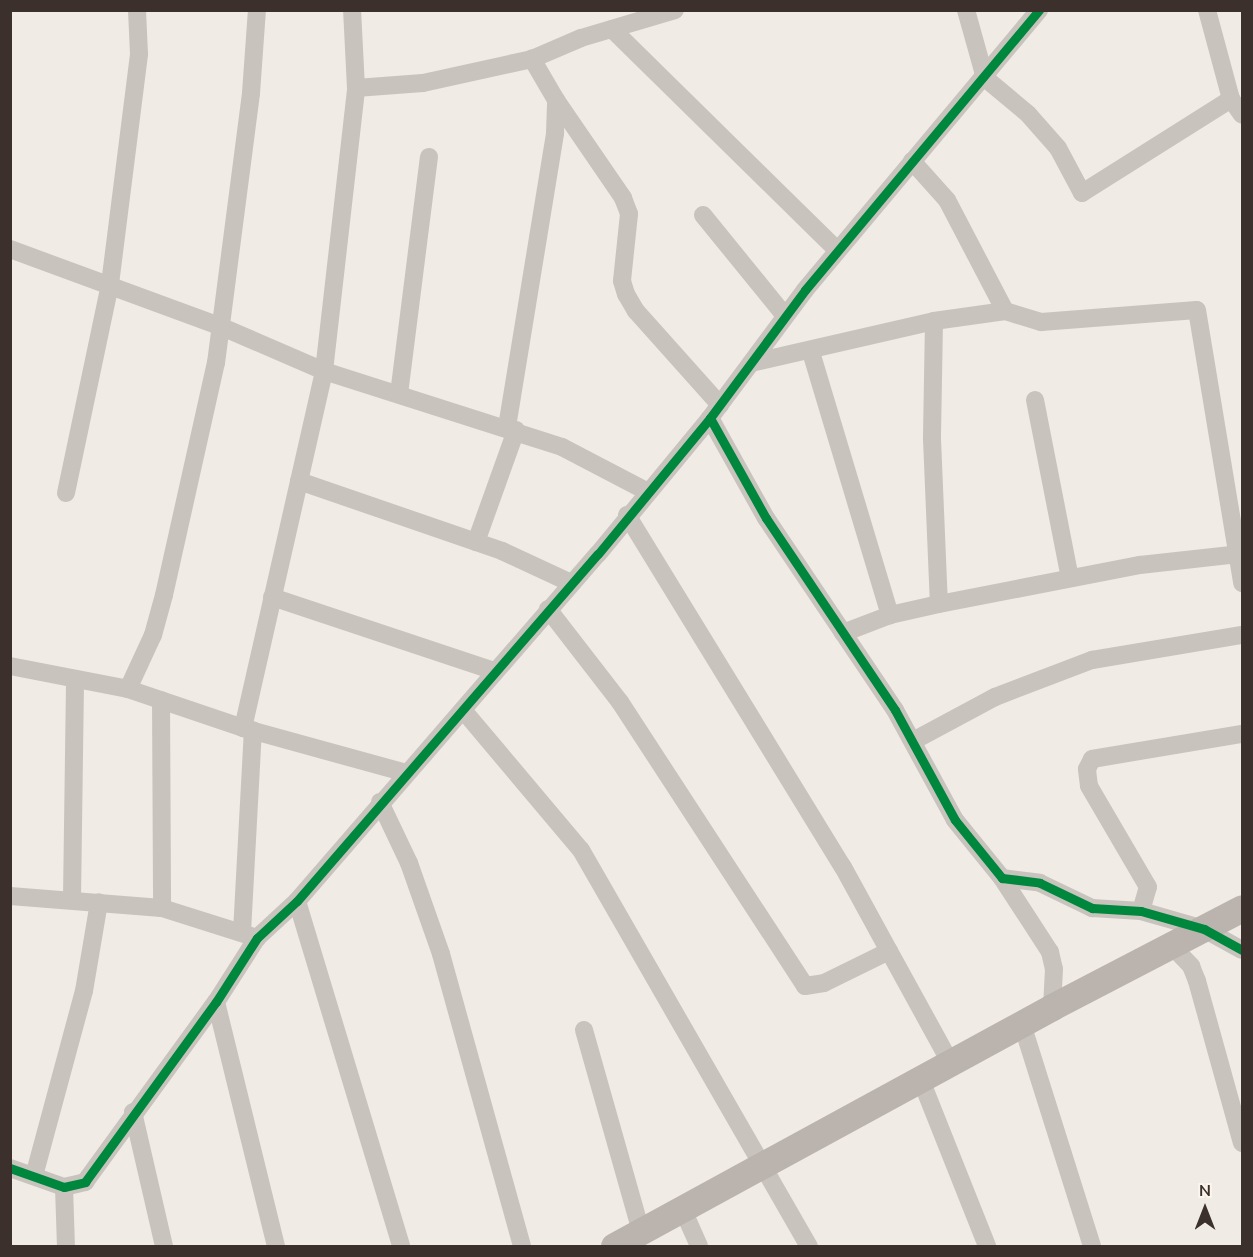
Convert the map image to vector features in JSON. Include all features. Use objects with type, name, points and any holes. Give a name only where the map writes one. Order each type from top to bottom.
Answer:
[{"type":"street","points":[[66,493],[110,284],[139,54],[137,10]]},
{"type":"street","points":[[128,689],[153,635],[164,595],[222,327],[251,93],[257,10]]},
{"type":"street","points":[[250,935],[248,729],[272,597],[324,371],[356,88],[352,10]]},
{"type":"street","points":[[356,88],[423,83],[532,59],[612,29],[675,10]]},
{"type":"street","points":[[966,10],[985,78],[1028,114],[1058,148],[1082,193],[1231,99]]},
{"type":"street","points":[[10,1168],[64,1187],[85,1182],[133,1112],[216,1002],[250,935],[297,901],[380,802],[463,710],[715,411],[837,250],[985,78],[1040,10]]},
{"type":"street","points":[[1207,10],[1231,99],[1242,115]]},
{"type":"street","points":[[612,29],[837,250]]},
{"type":"street","points":[[532,59],[556,100],[623,198],[629,214],[622,281],[626,294],[636,311],[715,411],[766,518],[913,741],[955,820],[1002,878],[1050,952],[1054,969],[1052,1007]]},
{"type":"street","points":[[476,542],[512,429],[555,133],[556,100]]},
{"type":"street","points":[[399,394],[429,157]]},
{"type":"street","points":[[912,161],[947,200],[1005,311]]},
{"type":"street","points":[[703,215],[785,316]]},
{"type":"street","points":[[10,249],[222,327],[324,371],[512,429],[584,457],[646,491]]},
{"type":"street","points":[[751,363],[811,352],[934,321],[1005,311],[1041,322],[1197,309],[1240,554],[1242,583]]},
{"type":"street","points":[[934,321],[932,439],[939,604]]},
{"type":"street","points":[[811,352],[890,615]]},
{"type":"street","points":[[1035,400],[1070,578]]},
{"type":"street","points":[[299,481],[476,542],[571,583]]},
{"type":"street","points":[[627,516],[843,867],[951,1064]]},
{"type":"street","points":[[843,633],[890,615],[939,604],[1070,578],[1183,559],[1240,554]]},
{"type":"street","points":[[272,597],[495,671]]},
{"type":"street","points":[[548,609],[620,702],[805,986],[824,983],[889,951]]},
{"type":"street","points":[[913,741],[995,697],[1092,660],[1242,635]]},
{"type":"street","points":[[10,666],[128,689],[248,729],[406,773]]},
{"type":"street","points":[[72,898],[75,679]]},
{"type":"street","points":[[161,700],[162,908]]},
{"type":"street","points":[[463,710],[580,850],[809,1246]]},
{"type":"street","points":[[1141,911],[1148,887],[1089,786],[1087,769],[1092,759],[1242,734]]},
{"type":"street","points":[[380,802],[409,863],[441,954],[522,1246]]},
{"type":"street","points":[[1002,878],[1040,884],[1092,908],[1141,911],[1204,929],[1242,950]]},
{"type":"street","points":[[10,896],[72,898],[162,908],[250,935]]},
{"type":"street","points":[[297,901],[401,1246]]},
{"type":"street","points":[[34,1176],[84,991],[99,902]]},
{"type":"street","points":[[615,1246],[1052,1007],[1242,908]]},
{"type":"street","points":[[1172,946],[1191,966],[1197,981],[1242,1143]]},
{"type":"street","points":[[216,1002],[276,1246]]},
{"type":"street","points":[[1022,1024],[1092,1246]]},
{"type":"street","points":[[584,1030],[641,1232]]},
{"type":"street","points":[[921,1080],[987,1246]]},
{"type":"street","points":[[133,1112],[164,1246]]},
{"type":"street","points":[[64,1187],[66,1246]]},
{"type":"street","points":[[682,1210],[699,1246]]},
{"type":"cycle path","points":[[10,1168],[64,1187],[85,1182],[216,1002],[257,938],[297,901],[598,554],[710,418],[805,290],[1039,10]]},
{"type":"cycle path","points":[[710,418],[766,518],[895,710],[955,820],[1002,878],[1040,883],[1092,908],[1141,911],[1204,929],[1242,950]]}]
